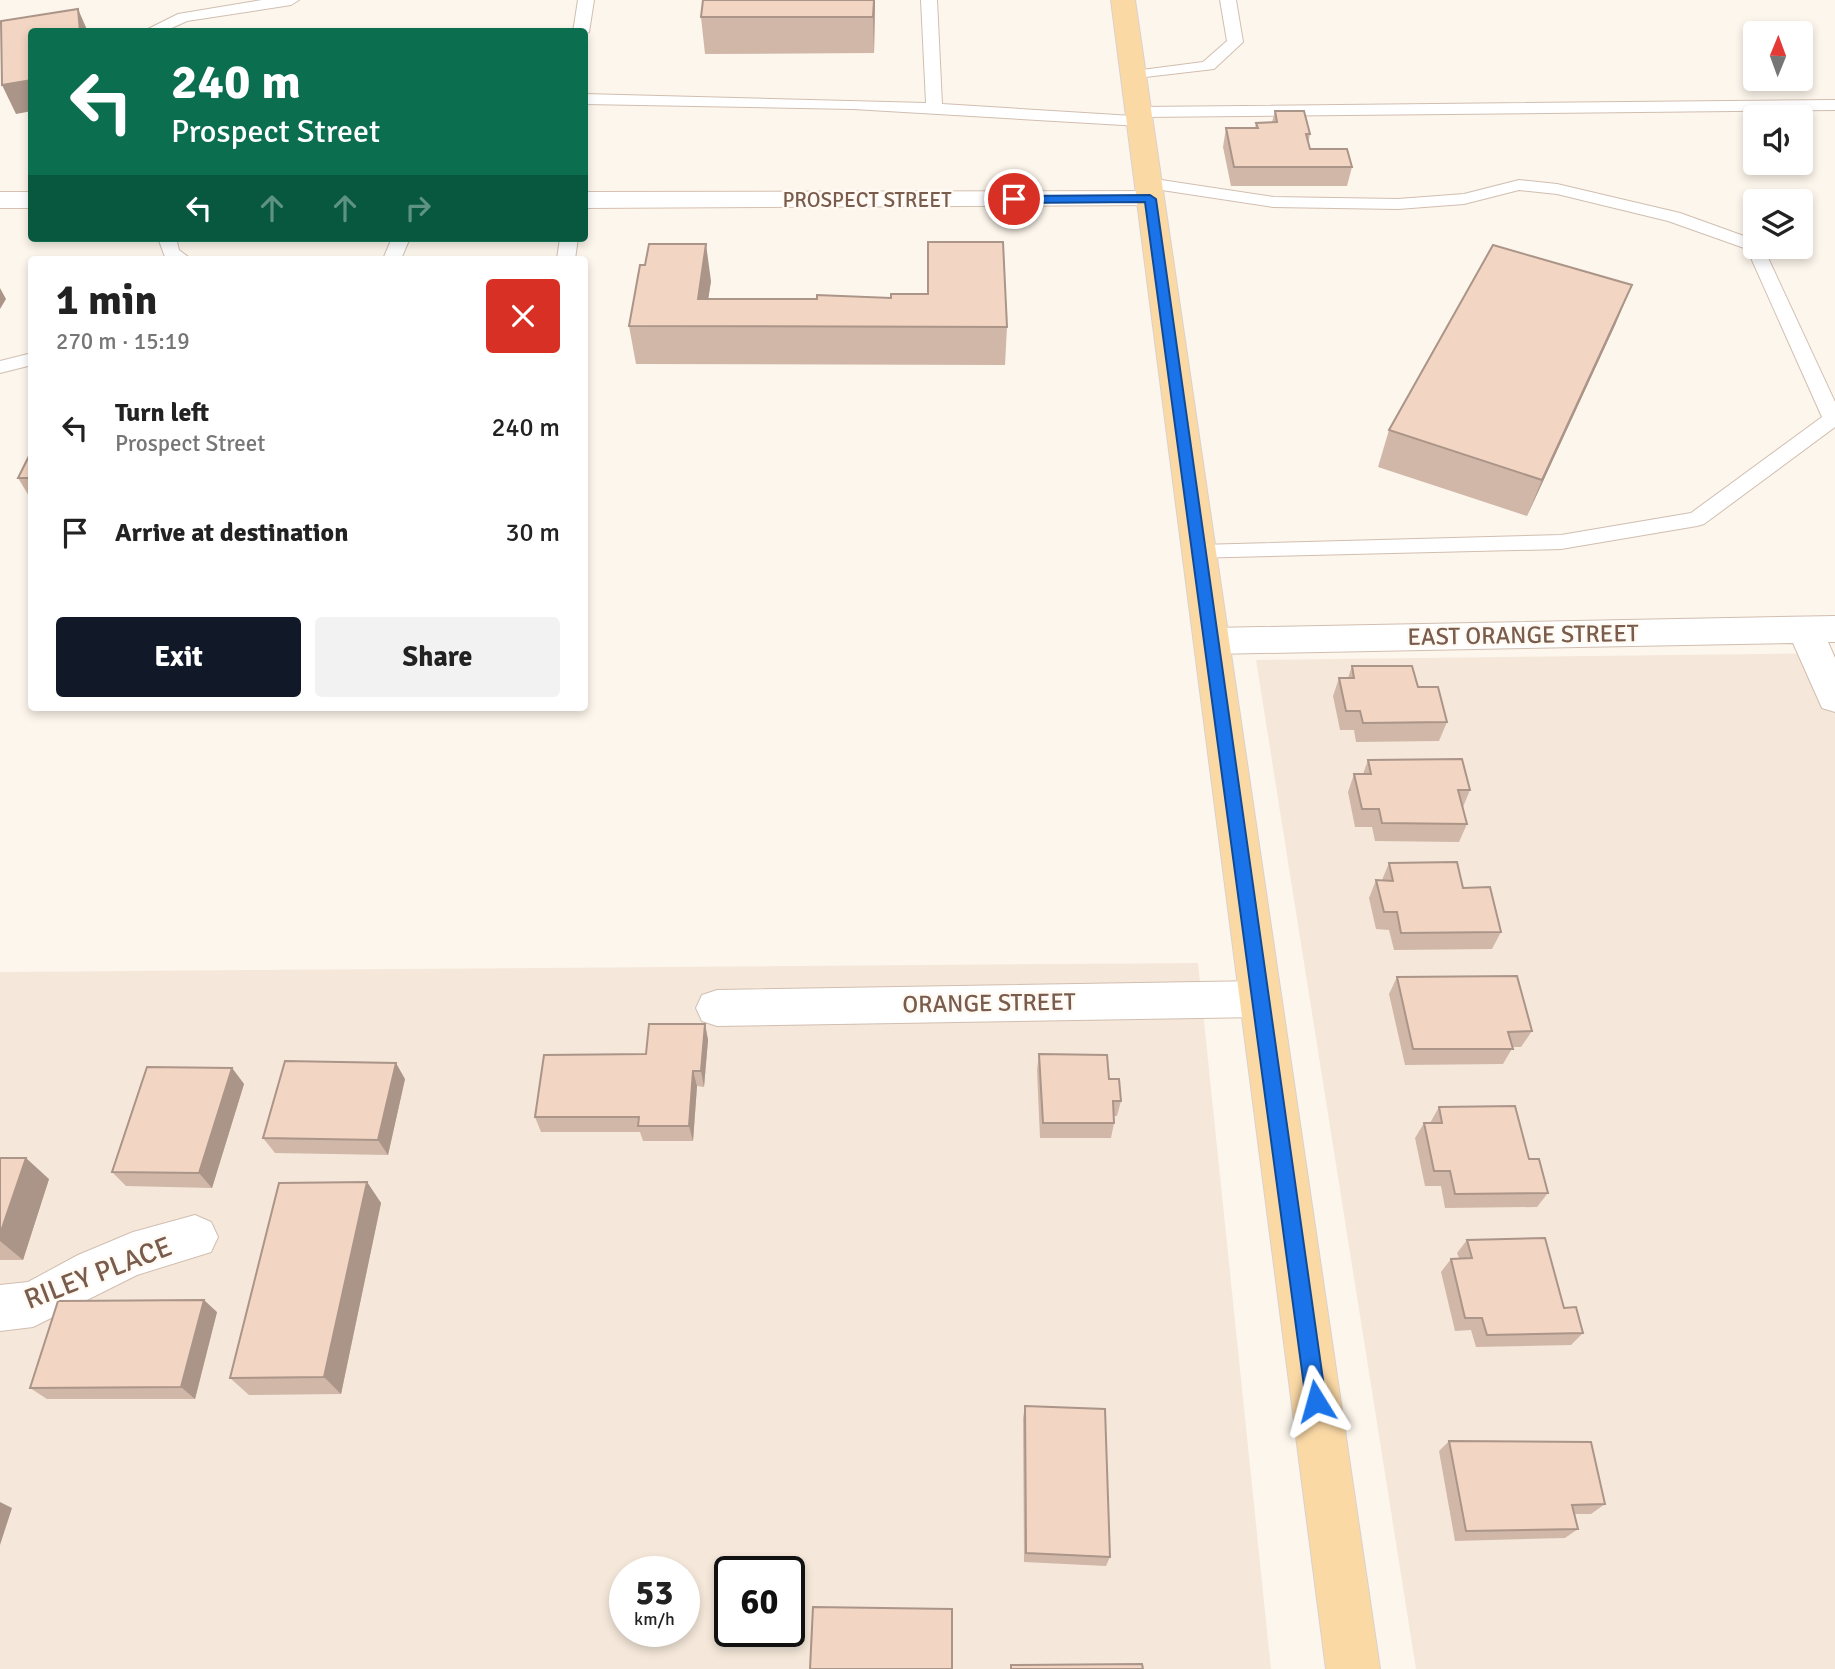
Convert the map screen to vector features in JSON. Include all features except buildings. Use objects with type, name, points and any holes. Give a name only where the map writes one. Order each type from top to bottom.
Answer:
[{"type":"main road","points":[[1123,0],[1353,1669]]},
{"type":"street","name":"PROSPECT STREET","points":[[588,200],[1149,191]]},
{"type":"street","points":[[0,200],[28,200]]},
{"type":"street","points":[[1820,630],[1835,698]]},
{"type":"street","name":"EAST ORANGE STREET","points":[[1212,641],[1820,630]]},
{"type":"street","name":"ORANGE STREET","points":[[717,1007],[1260,999]]},
{"type":"street","name":"RILEY PLACE","points":[[0,1308],[33,1304],[94,1271],[133,1254],[195,1237]]},
{"type":"lane","points":[[158,28],[183,17],[291,0]]},
{"type":"lane","points":[[582,28],[586,0]]},
{"type":"lane","points":[[929,0],[934,109]]},
{"type":"lane","points":[[1137,103],[1208,66],[1235,42],[1228,0]]},
{"type":"lane","points":[[588,100],[853,104],[934,109],[1137,103],[1835,105]]},
{"type":"lane","points":[[1149,191],[1273,202],[1398,204],[1464,199],[1519,185],[1557,190],[1674,217],[1754,246],[1833,419],[1698,519],[1561,542],[1199,553]]},
{"type":"lane","points":[[0,368],[28,360]]},
{"type":"shaded area","points":[[1835,653],[1835,1669],[1416,1669],[1256,660]]},
{"type":"shaded area","points":[[1198,963],[1271,1669],[0,1669],[0,972]]},
{"type":"route","points":[[1014,199],[1150,199],[1316,1401]]}]
